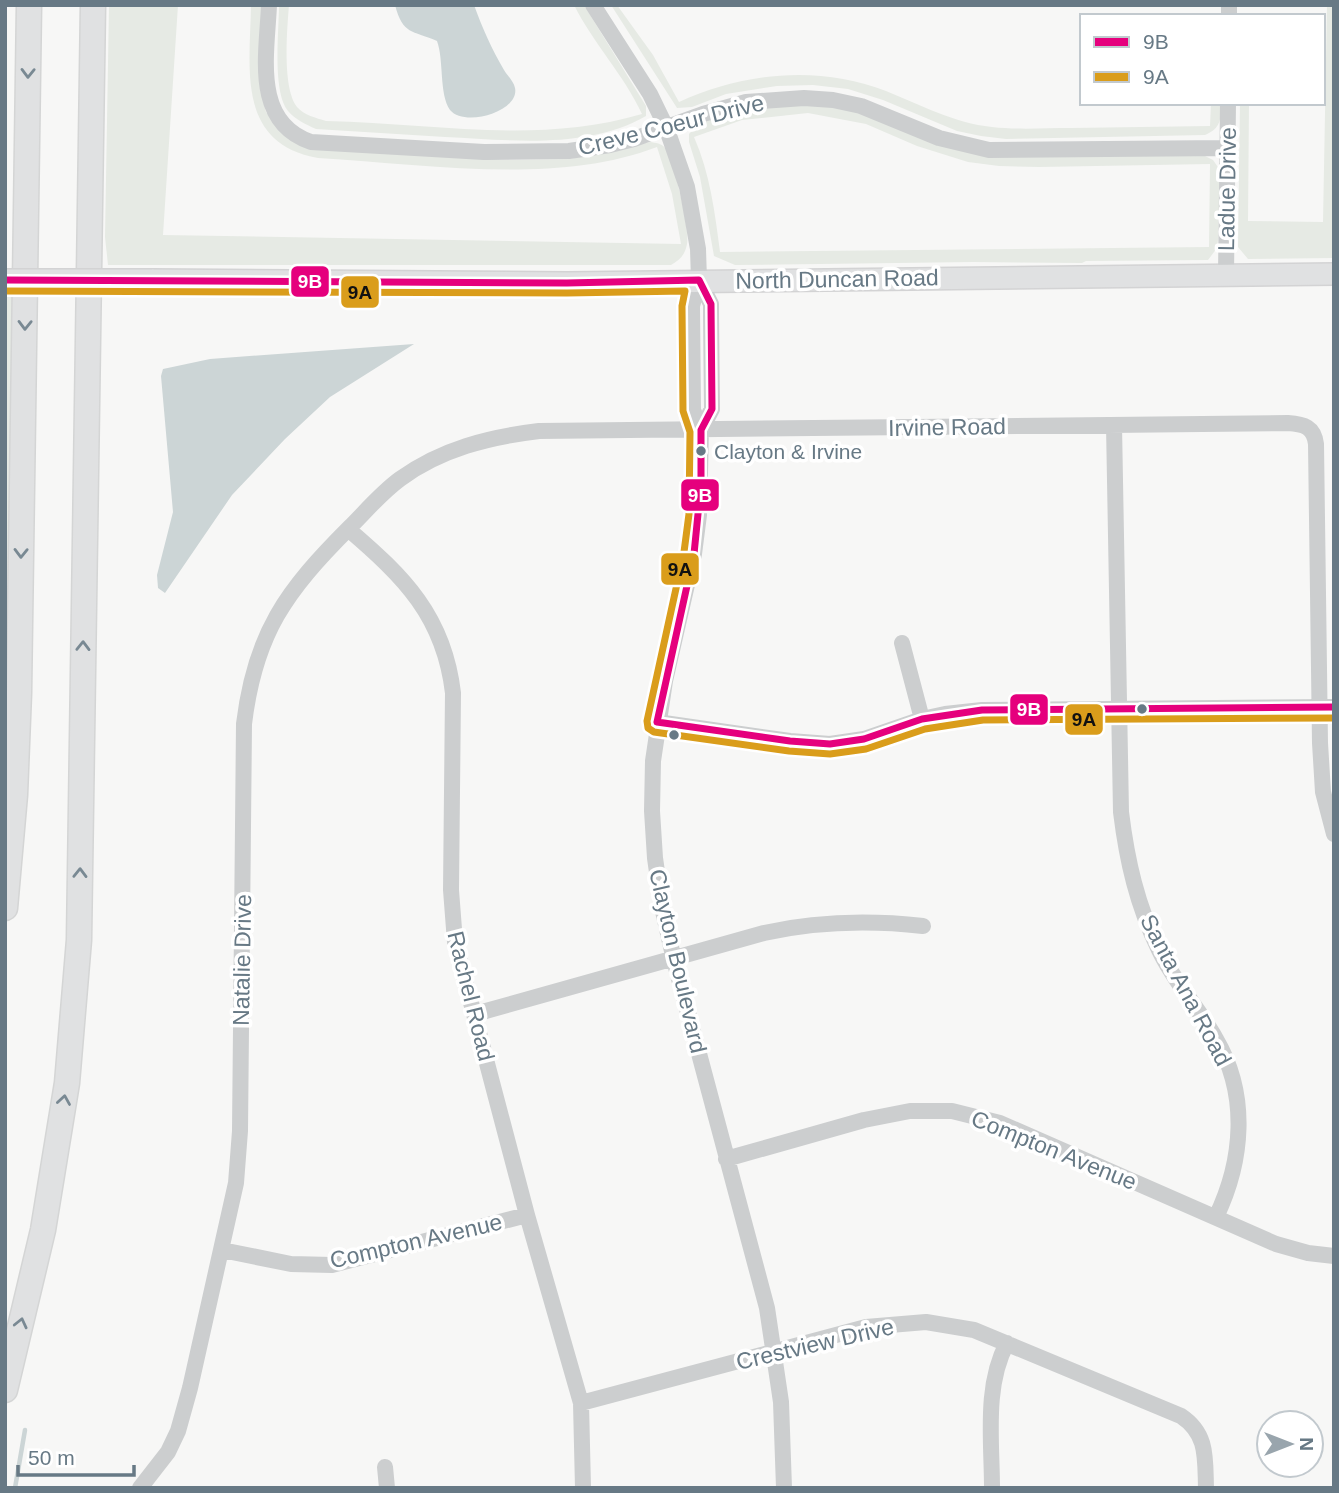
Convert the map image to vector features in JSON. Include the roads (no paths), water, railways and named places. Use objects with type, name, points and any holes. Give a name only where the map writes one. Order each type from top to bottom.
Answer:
[{"type":"highway","points":[[5,908],[15,794],[19,693],[29,5]]},
{"type":"highway","points":[[5,1390],[43,1230],[67,1083],[79,940],[93,5]]},
{"type":"main road","name":"North Duncan Road","points":[[5,281],[539,283],[1334,274]]},
{"type":"street","name":"Creve Coeur Drive","points":[[269,5],[268,96],[271,107],[290,132],[311,142],[527,153],[610,145],[746,103],[804,98],[861,106],[939,138],[989,150],[1227,148]]},
{"type":"street","name":"Clayton Boulevard","points":[[593,5],[650,94],[666,127],[687,187],[697,232],[699,280],[711,304],[712,409],[701,430],[701,484],[694,554],[657,722],[652,811],[662,906],[674,960],[767,1308],[781,1402],[784,1488]]},
{"type":"street","name":"Ladue Drive","points":[[1226,275],[1228,105]]},
{"type":"street","name":"Irvine Road","points":[[406,475],[449,451],[478,441],[539,431],[1299,424],[1310,428],[1317,444]]},
{"type":"street","name":"Santa Ana Road","points":[[1114,425],[1121,812],[1136,895],[1160,952],[1216,1039],[1227,1061],[1236,1091],[1238,1150],[1225,1198],[1216,1217]]},
{"type":"street","points":[[1334,444],[1317,444],[1326,564],[1327,707],[1323,792],[1334,834]]},
{"type":"street","name":"Natalie Drive","points":[[144,1487],[168,1452],[178,1431],[236,1183],[239,1144],[244,724],[248,689],[265,635],[296,584],[386,491],[406,475]]},
{"type":"street","name":"Rachel Road","points":[[348,529],[407,585],[436,627],[446,650],[453,693],[454,942],[580,1403],[583,1421],[583,1488]]},
{"type":"street","points":[[902,643],[922,719]]},
{"type":"street","points":[[657,722],[790,741],[831,744],[864,739],[948,713],[982,710],[1327,707]]},
{"type":"street","points":[[475,1014],[804,924],[884,921],[923,926]]},
{"type":"street","name":"Compton Avenue","points":[[726,1159],[864,1120],[910,1111],[952,1111],[1000,1123],[1276,1244],[1308,1253],[1334,1256]]},
{"type":"street","name":"Compton Avenue","points":[[222,1251],[290,1264],[332,1265],[527,1215]]},
{"type":"street","name":"Crestview Drive","points":[[580,1403],[866,1327],[926,1322],[958,1326],[1007,1343],[1181,1416],[1198,1432],[1205,1460],[1206,1488]]},
{"type":"street","points":[[992,1488],[993,1389],[998,1364],[1007,1343]]},
{"type":"street","points":[[384,1466],[387,1488]]},
{"type":"waterway","points":[[15,1488],[25,1430]]},
{"type":"place","name":"Clayton & Irvine","points":[[701,451]]}]
